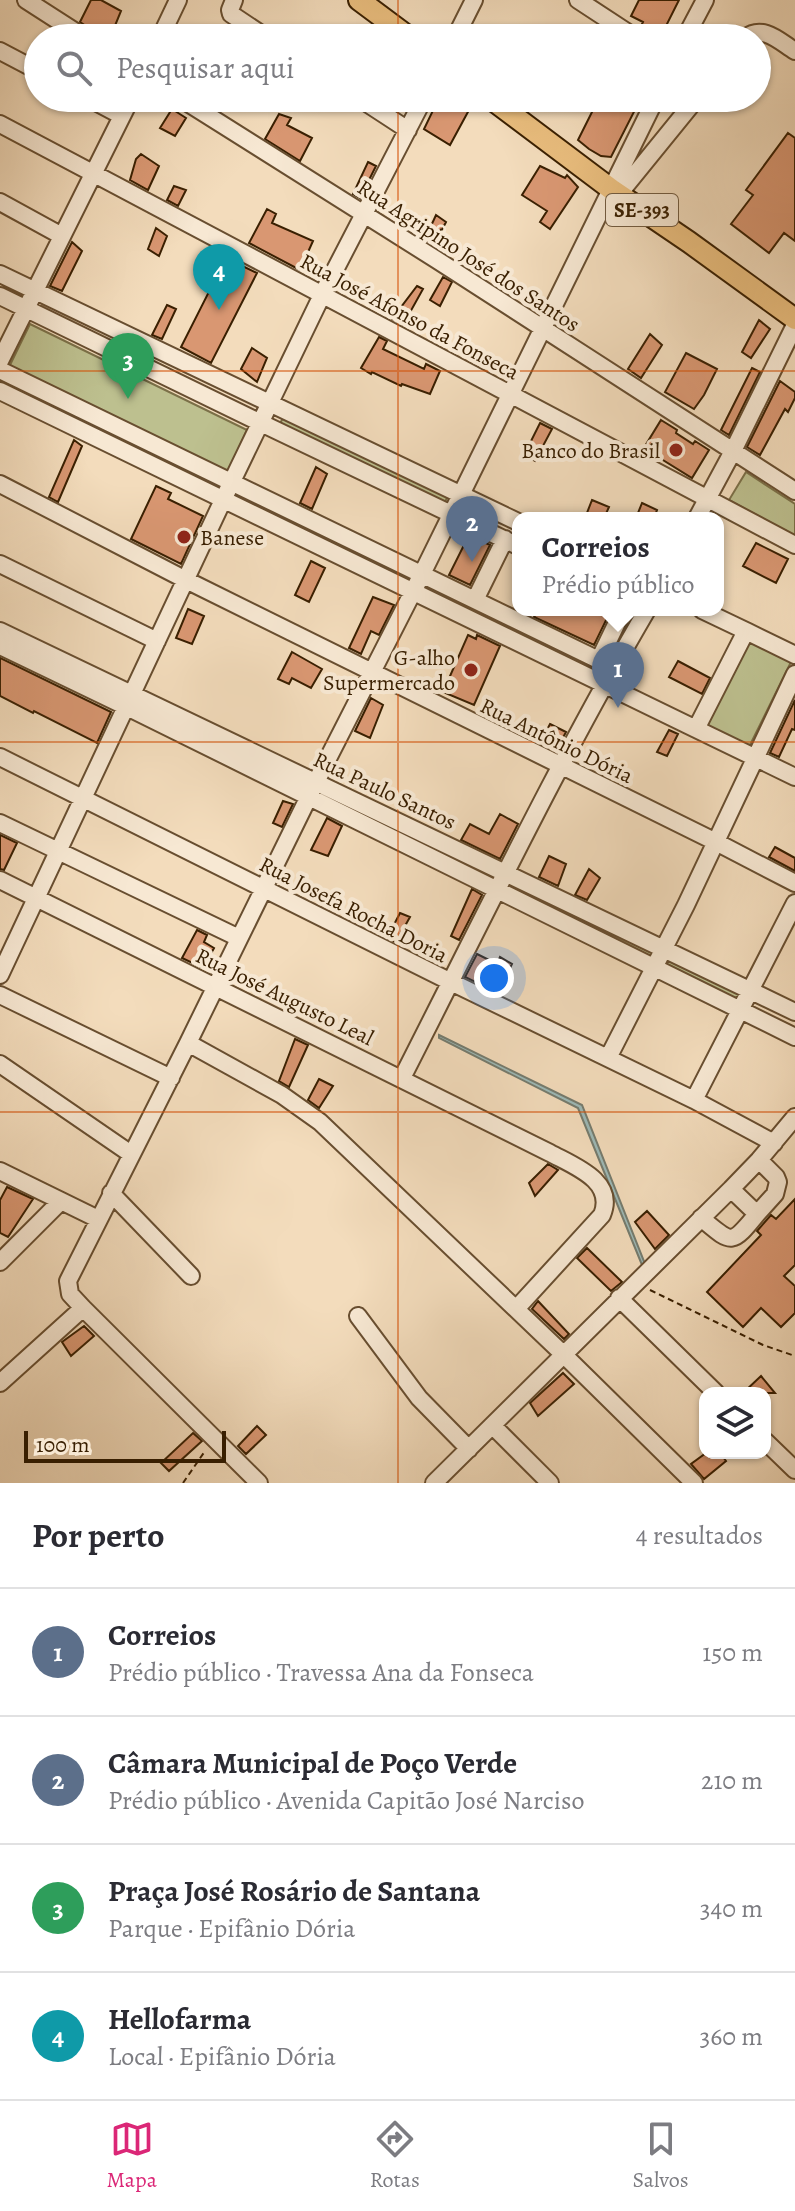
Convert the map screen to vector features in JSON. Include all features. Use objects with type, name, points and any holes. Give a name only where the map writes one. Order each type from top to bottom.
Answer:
[{"type":"main road","points":[[359,0],[391,24]]},
{"type":"main road","name":"SE-393","points":[[509,112],[795,322]]},
{"type":"street","points":[[26,0],[63,24]]},
{"type":"street","points":[[234,0],[231,14],[246,24]]},
{"type":"street","points":[[462,24],[474,0]]},
{"type":"street","points":[[578,0],[615,24]]},
{"type":"street","points":[[692,24],[705,0]]},
{"type":"street","points":[[166,24],[177,1]]},
{"type":"street","points":[[771,35],[795,51]]},
{"type":"street","points":[[0,51],[24,64]]},
{"type":"street","points":[[114,112],[122,116]]},
{"type":"street","points":[[0,361],[124,112]]},
{"type":"street","name":"Rua Agripino José dos Santos","points":[[202,112],[795,491]]},
{"type":"street","points":[[380,112],[408,130]]},
{"type":"street","points":[[0,975],[231,483],[322,295],[417,112]]},
{"type":"street","points":[[259,1483],[70,1294],[71,1273],[452,514],[541,328],[615,192],[650,112]]},
{"type":"street","points":[[615,192],[685,112]]},
{"type":"street","name":"Rua José Afonso da Fonseca","points":[[0,124],[795,545]]},
{"type":"street","points":[[0,202],[62,236]]},
{"type":"street","points":[[0,274],[512,519]]},
{"type":"street","points":[[0,296],[511,542],[475,600]]},
{"type":"street","points":[[81,336],[91,317]]},
{"type":"street","points":[[700,512],[795,322]]},
{"type":"street","points":[[0,370],[475,600],[512,612]]},
{"type":"street","points":[[0,391],[795,777]]},
{"type":"street","points":[[44,412],[51,395]]},
{"type":"street","name":"Rua Antônio Dória","points":[[0,484],[795,883]]},
{"type":"street","points":[[0,564],[157,641]]},
{"type":"street","points":[[402,1078],[604,685],[606,663],[621,616]]},
{"type":"street","points":[[606,663],[642,616]]},
{"type":"street","points":[[715,616],[795,655]]},
{"type":"street","points":[[517,643],[529,617],[606,663]]},
{"type":"street","name":"Rua Paulo Santos","points":[[0,631],[130,701],[312,789],[506,872],[795,1012]]},
{"type":"street","points":[[696,729],[746,631]]},
{"type":"street","name":"Rua Paulo Santos","points":[[0,646],[130,701]]},
{"type":"street","points":[[608,1058],[664,949],[795,674]]},
{"type":"street","name":"Rua Josefa Rocha Doria","points":[[0,757],[694,1100],[774,1143]]},
{"type":"street","name":"Rua Paulo Santos","points":[[312,789],[497,890],[795,1037]]},
{"type":"street","points":[[0,823],[239,938]]},
{"type":"street","name":"Rua José Augusto Leal","points":[[0,880],[587,1173],[603,1190],[605,1206],[594,1224],[516,1309]]},
{"type":"street","points":[[694,1100],[795,903]]},
{"type":"street","points":[[0,995],[171,1078]]},
{"type":"street","points":[[188,1043],[282,1095],[320,1122],[694,1483]]},
{"type":"street","points":[[0,1064],[131,1154]]},
{"type":"street","points":[[434,1483],[731,1189],[795,1117]]},
{"type":"street","points":[[701,1218],[723,1236],[735,1238],[775,1194],[778,1182],[759,1160]]},
{"type":"street","points":[[0,1171],[98,1219]]},
{"type":"street","points":[[731,1189],[757,1214]]},
{"type":"street","points":[[111,1193],[191,1276]]},
{"type":"street","points":[[0,1262],[61,1201]]},
{"type":"street","points":[[619,1298],[710,1387]]},
{"type":"street","points":[[0,1383],[83,1308]]},
{"type":"street","points":[[358,1316],[419,1398],[469,1449]]},
{"type":"street","points":[[493,1426],[550,1483]]},
{"type":"street","points":[[771,1447],[795,1470]]},
{"type":"path","points":[[635,1283],[763,1345],[795,1356]]},
{"type":"path","points":[[183,1483],[214,1438]]},
{"type":"green space","points":[[30,324],[247,430],[227,474],[9,367]]},
{"type":"green space","points":[[283,418],[448,496],[444,504],[279,425]]},
{"type":"green space","points":[[746,472],[795,504],[795,536],[729,500]]},
{"type":"green space","points":[[250,499],[413,578],[410,584],[248,505]]},
{"type":"green space","points":[[748,641],[791,662],[749,747],[706,725]]},
{"type":"green space","points":[[511,882],[658,953],[653,964],[507,891]]},
{"type":"green space","points":[[663,955],[744,995],[739,1006],[658,966]]},
{"type":"water","points":[[439,1035],[582,1105],[645,1264],[642,1265],[578,1108],[439,1038]]},
{"type":"building","points":[[91,0],[101,0],[121,11],[116,24],[80,22]]},
{"type":"building","points":[[639,0],[679,0],[667,24],[642,24],[631,16]]},
{"type":"building","points":[[170,112],[186,118],[175,136],[160,128]]},
{"type":"building","points":[[432,112],[468,112],[450,145],[424,129]]},
{"type":"building","points":[[592,112],[634,112],[611,157],[601,156],[578,140]]},
{"type":"building","points":[[279,114],[291,118],[287,125],[312,138],[300,161],[265,139]]},
{"type":"building","points":[[788,133],[795,138],[795,241],[784,233],[769,253],[731,224],[753,195],[746,190]]},
{"type":"building","points":[[141,154],[159,166],[148,190],[130,180],[136,159]]},
{"type":"building","points":[[368,162],[376,166],[360,198],[353,194]]},
{"type":"building","points":[[540,166],[565,178],[567,175],[578,187],[550,229],[540,222],[547,211],[522,195]]},
{"type":"building","points":[[174,186],[186,190],[178,206],[167,200]]},
{"type":"building","points":[[267,209],[276,214],[272,223],[313,241],[300,270],[249,243]]},
{"type":"building","points":[[436,215],[446,222],[434,245],[425,239]]},
{"type":"building","points":[[156,228],[167,236],[159,256],[148,249]]},
{"type":"building","points":[[72,242],[82,251],[62,291],[50,286]]},
{"type":"building","points":[[226,258],[257,273],[211,363],[181,347]]},
{"type":"building","points":[[443,277],[452,282],[440,306],[430,300]]},
{"type":"building","points":[[417,286],[423,289],[403,325],[392,319]]},
{"type":"building","points":[[167,305],[176,309],[162,339],[152,335]]},
{"type":"building","points":[[759,320],[770,329],[751,358],[742,352]]},
{"type":"building","points":[[650,334],[662,345],[641,378],[628,369]]},
{"type":"building","points":[[379,337],[387,341],[383,349],[424,369],[426,364],[440,371],[430,394],[401,386],[361,368]]},
{"type":"building","points":[[252,348],[267,358],[257,382],[241,369]]},
{"type":"building","points":[[686,353],[717,369],[694,409],[665,392]]},
{"type":"building","points":[[752,368],[760,372],[729,435],[721,430]]},
{"type":"building","points":[[780,381],[795,392],[795,398],[788,412],[785,409],[760,455],[747,447]]},
{"type":"building","name":"Banco do Brasil","points":[[661,420],[693,444],[695,441],[709,450],[692,478],[642,451]]},
{"type":"building","points":[[540,423],[552,429],[535,461],[524,455]]},
{"type":"building","points":[[74,440],[82,446],[58,502],[49,497]]},
{"type":"building","points":[[316,467],[327,474],[312,509],[300,503]]},
{"type":"building","points":[[156,486],[171,493],[168,499],[203,516],[181,564],[131,539]]},
{"type":"building","points":[[592,500],[609,507],[607,512],[587,512]]},
{"type":"building","points":[[642,503],[657,510],[656,512],[638,512]]},
{"type":"building","points":[[469,535],[490,545],[470,585],[449,575]]},
{"type":"building","points":[[756,543],[788,559],[776,583],[743,566]]},
{"type":"building","points":[[311,561],[325,568],[309,602],[295,595]]},
{"type":"building","points":[[373,597],[394,605],[379,635],[371,631],[361,654],[349,648]]},
{"type":"building","points":[[188,609],[204,616],[192,644],[176,638]]},
{"type":"building","points":[[535,616],[608,616],[594,645]]},
{"type":"building","name":"G-alho Supermercado","points":[[468,635],[476,639],[477,635],[500,646],[474,705],[443,692]]},
{"type":"building","points":[[292,652],[322,669],[311,688],[292,678],[289,684],[278,679]]},
{"type":"building","points":[[0,658],[111,712],[97,743],[0,696]]},
{"type":"building","points":[[678,661],[710,678],[702,694],[669,677]]},
{"type":"building","points":[[371,698],[383,705],[370,738],[355,731]]},
{"type":"building","points":[[795,700],[795,730],[792,729],[779,757],[770,753]]},
{"type":"building","points":[[550,724],[566,732],[556,751],[540,743]]},
{"type":"building","points":[[669,730],[678,734],[667,756],[657,752]]},
{"type":"building","points":[[283,801],[293,804],[282,827],[273,823]]},
{"type":"building","points":[[500,814],[518,824],[500,859],[461,840],[470,824],[489,834]]},
{"type":"building","points":[[327,818],[342,826],[328,856],[311,850]]},
{"type":"building","points":[[0,835],[17,843],[4,870],[0,869]]},
{"type":"building","points":[[775,847],[795,858],[795,871],[769,857]]},
{"type":"building","points":[[549,856],[566,864],[558,886],[539,877]]},
{"type":"building","points":[[589,869],[600,878],[587,900],[575,895]]},
{"type":"building","points":[[472,889],[482,895],[459,940],[451,936]]},
{"type":"building","points":[[400,913],[410,917],[396,942],[387,938]]},
{"type":"building","points":[[197,930],[207,935],[204,942],[214,948],[203,968],[182,958]]},
{"type":"building","points":[[477,954],[497,964],[500,957],[512,964],[498,993],[465,977]]},
{"type":"building","points":[[295,1039],[308,1045],[289,1087],[279,1081]]},
{"type":"building","points":[[319,1079],[333,1086],[319,1108],[308,1100]]},
{"type":"building","points":[[548,1164],[558,1170],[535,1196],[529,1183]]},
{"type":"building","points":[[7,1187],[33,1199],[8,1237],[0,1233],[0,1200]]},
{"type":"building","points":[[795,1199],[795,1265],[784,1276],[795,1286],[795,1313],[781,1327],[761,1308],[743,1327],[707,1292],[761,1235],[757,1231],[771,1215],[776,1219]]},
{"type":"building","points":[[647,1211],[669,1235],[655,1249],[635,1222]]},
{"type":"building","points":[[587,1248],[622,1282],[611,1291],[577,1258]]},
{"type":"building","points":[[538,1301],[569,1334],[564,1339],[532,1309]]},
{"type":"building","points":[[84,1326],[94,1336],[71,1356],[62,1342]]},
{"type":"building","points":[[563,1373],[574,1384],[538,1416],[530,1403]]},
{"type":"building","points":[[761,1376],[770,1387],[749,1387]]},
{"type":"building","points":[[257,1426],[266,1435],[246,1454],[238,1446]]},
{"type":"building","points":[[193,1433],[202,1441],[169,1471],[161,1463]]},
{"type":"building","points":[[699,1458],[726,1461],[704,1479],[691,1464]]},
{"type":"place","name":"Hellofarma","points":[[219,310]]},
{"type":"place","name":"Praça José Rosário de Santana","points":[[128,399]]},
{"type":"place","name":"Banco do Brasil","points":[[676,450]]},
{"type":"place","name":"Banese","points":[[184,537]]},
{"type":"place","name":"Câmara Municipal de Poço Verde","points":[[472,562]]},
{"type":"place","name":"G-alho Supermercado","points":[[471,670]]},
{"type":"place","name":"Correios","points":[[618,708]]}]
